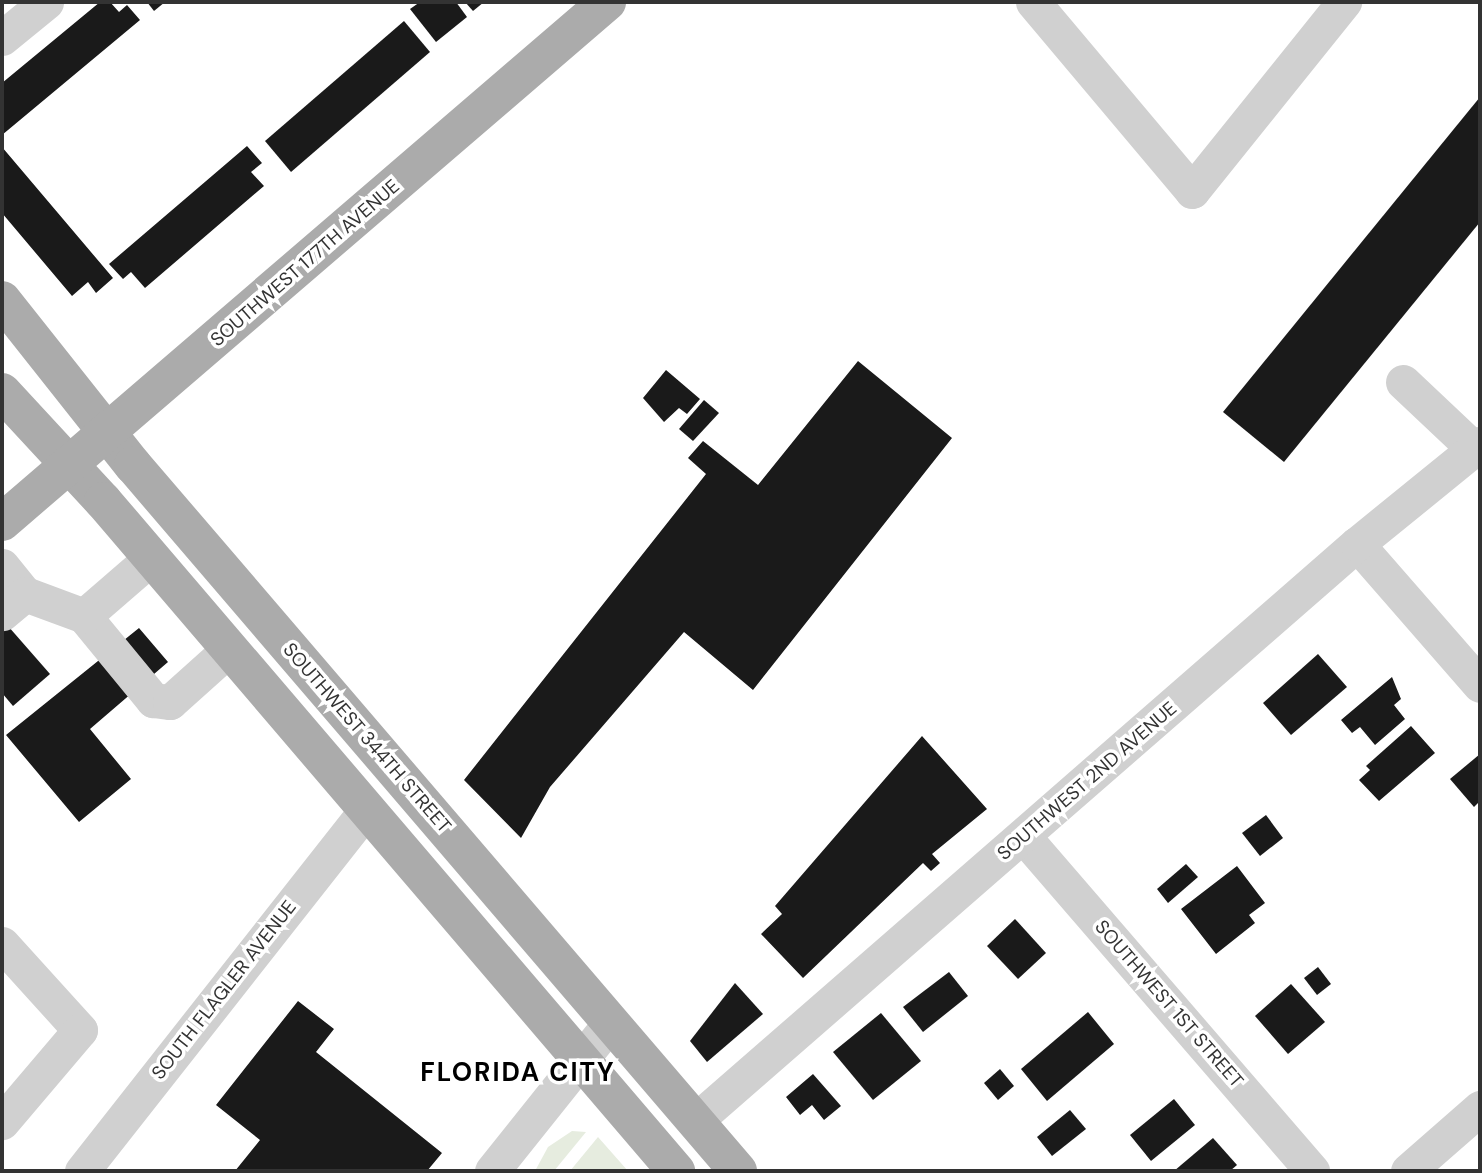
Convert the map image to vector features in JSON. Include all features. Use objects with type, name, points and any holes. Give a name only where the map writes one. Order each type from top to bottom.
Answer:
[{"type":"main road","name":"SOUTHWEST 177TH AVENUE","points":[[2,522],[109,433],[607,2]]},
{"type":"main road","name":"SOUTHWEST 344TH STREET","points":[[2,300],[109,433],[738,1171]]},
{"type":"main road","points":[[2,393],[151,558],[676,1171]]},
{"type":"street","points":[[2,38],[46,2]]},
{"type":"street","points":[[1033,2],[1192,191],[1345,2]]},
{"type":"street","points":[[1403,382],[1477,447]]},
{"type":"street","name":"SOUTHWEST 2ND AVENUE","points":[[695,1121],[1357,544],[1477,447]]},
{"type":"street","points":[[1357,544],[1480,685]]},
{"type":"street","points":[[84,616],[151,558]]},
{"type":"street","points":[[2,566],[13,603],[84,616],[153,700],[170,702],[229,649]]},
{"type":"street","name":"SOUTH FLAGLER AVENUE","points":[[82,1171],[367,809]]},
{"type":"street","name":"SOUTHWEST 1ST STREET","points":[[1024,836],[1312,1171]]},
{"type":"street","points":[[2,944],[79,1030],[2,1122]]},
{"type":"street","points":[[492,1171],[611,1022]]},
{"type":"street","points":[[1408,1171],[1480,1108]]},
{"type":"shaded area","points":[[572,1131],[586,1132],[554,1171],[535,1171],[548,1147]]},
{"type":"shaded area","points":[[598,1137],[628,1171],[570,1171]]},
{"type":"building","points":[[100,2],[110,2],[119,12],[127,5],[140,20],[2,135],[2,83]]},
{"type":"building","points":[[147,2],[165,2],[154,11]]},
{"type":"building","points":[[420,2],[456,2],[467,17],[436,42],[410,9]]},
{"type":"building","points":[[465,2],[484,2],[473,11]]},
{"type":"building","points":[[404,21],[430,52],[291,172],[265,141]]},
{"type":"building","points":[[1480,97],[1480,222],[1284,462],[1223,412]]},
{"type":"building","points":[[247,146],[262,163],[251,172],[264,186],[145,288],[131,272],[123,279],[109,264]]},
{"type":"building","points":[[2,147],[113,278],[96,293],[88,282],[72,296],[2,213]]},
{"type":"building","points":[[858,361],[952,438],[753,690],[684,632],[550,787],[521,838],[464,780],[706,474],[688,458],[703,441],[758,485]]},
{"type":"building","points":[[666,370],[700,399],[687,414],[679,408],[664,422],[643,398]]},
{"type":"building","points":[[704,400],[719,413],[693,441],[679,429]]},
{"type":"building","points":[[8,626],[50,674],[13,706],[2,693],[2,631]]},
{"type":"building","points":[[139,628],[168,662],[90,729],[131,779],[79,822],[6,735]]},
{"type":"building","points":[[1318,654],[1347,687],[1291,735],[1263,703]]},
{"type":"building","points":[[1392,677],[1401,699],[1394,705],[1405,719],[1375,745],[1360,727],[1352,733],[1341,720]]},
{"type":"building","points":[[1411,726],[1435,753],[1379,801],[1359,780],[1370,770],[1366,766]]},
{"type":"building","points":[[922,736],[987,809],[932,854],[940,863],[931,871],[923,863],[803,978],[761,934],[782,914],[775,906]]},
{"type":"building","points":[[1480,754],[1480,801],[1474,807],[1450,779]]},
{"type":"building","points":[[1266,815],[1283,838],[1260,856],[1242,833]]},
{"type":"building","points":[[1186,864],[1198,877],[1168,903],[1157,889]]},
{"type":"building","points":[[1237,866],[1265,903],[1249,915],[1255,923],[1216,954],[1181,909]]},
{"type":"building","points":[[1015,919],[1046,953],[1018,979],[987,946]]},
{"type":"building","points":[[1318,967],[1331,984],[1317,995],[1304,978]]},
{"type":"building","points":[[949,972],[968,996],[923,1032],[903,1007]]},
{"type":"building","points":[[735,983],[763,1014],[707,1062],[690,1041]]},
{"type":"building","points":[[1291,984],[1325,1022],[1288,1054],[1255,1016]]},
{"type":"building","points":[[298,1001],[334,1029],[316,1052],[442,1153],[427,1171],[235,1171],[260,1140],[216,1105]]},
{"type":"building","points":[[1088,1012],[1114,1044],[1047,1101],[1021,1069]]},
{"type":"building","points":[[881,1013],[921,1061],[873,1100],[833,1052]]},
{"type":"building","points":[[1000,1069],[1014,1086],[998,1100],[984,1083]]},
{"type":"building","points":[[813,1074],[841,1106],[824,1120],[812,1105],[800,1115],[786,1097]]},
{"type":"building","points":[[1174,1099],[1195,1125],[1151,1161],[1130,1135]]},
{"type":"building","points":[[1070,1110],[1086,1129],[1052,1156],[1037,1137]]},
{"type":"building","points":[[1213,1138],[1237,1165],[1230,1171],[1174,1171]]},
{"type":"district","name":"FLORIDA CITY","points":[[518,1073]]}]
